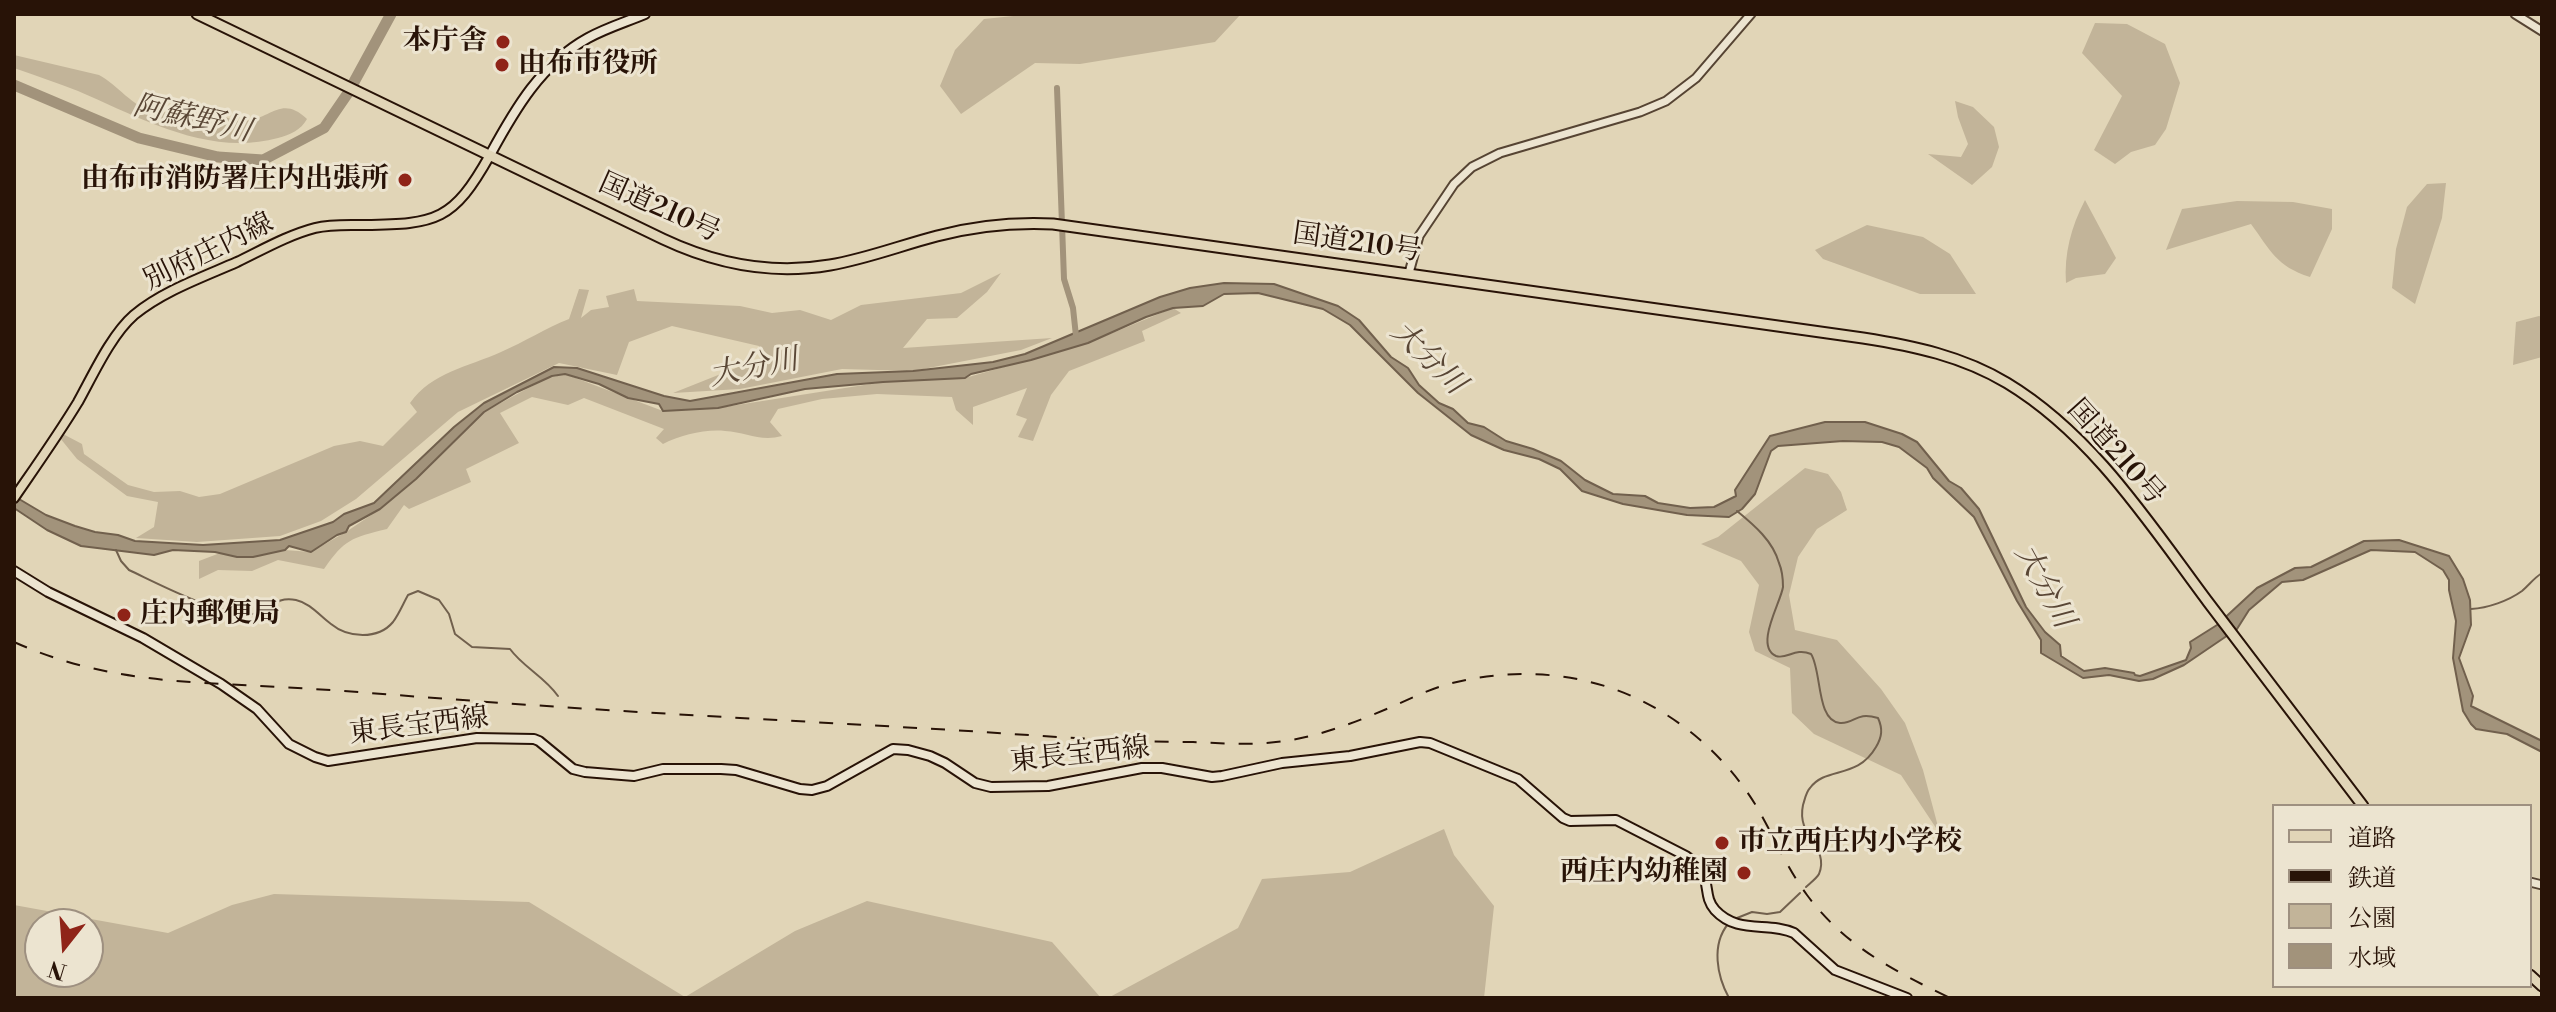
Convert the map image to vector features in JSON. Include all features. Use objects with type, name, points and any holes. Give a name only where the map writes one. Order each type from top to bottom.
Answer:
[{"type":"highway","name":"国道210号","points":[[197,14],[214,18],[331,79],[648,232],[691,252],[720,260],[794,269],[843,262],[977,227],[1053,224],[1896,343],[1961,361],[2014,388],[2075,434],[2119,483],[2361,804]]},
{"type":"main road","points":[[490,155],[517,106],[554,63],[588,38],[645,14]]},
{"type":"main road","name":"別府庄内線","points":[[14,498],[121,330],[145,308],[172,292],[307,231],[333,225],[413,223],[440,216],[468,191],[490,155]]},
{"type":"main road","name":"東長宝西線","points":[[14,571],[48,592],[143,638],[233,691],[257,709],[289,744],[328,761],[477,738],[534,739],[573,769],[585,772],[634,776],[663,769],[736,770],[812,790],[827,786],[893,749],[930,756],[975,783],[991,787],[1048,786],[1142,768],[1222,776],[1282,763],[1430,743],[1518,779],[1563,818],[1570,821],[1616,820],[1686,856],[1696,863],[1707,880],[1710,901],[1715,909],[1728,920],[1748,928],[1794,933],[1835,970],[1907,998]]},
{"type":"street","points":[[1409,273],[1419,236],[1454,184],[1472,167],[1500,153],[1640,112],[1666,101],[1696,78],[1751,14]]},
{"type":"street","points":[[2515,14],[2542,31]]},
{"type":"green space","points":[[1033,14],[1241,14],[1215,42],[1080,64],[1035,63],[961,114],[940,86],[955,50],[984,19]]},
{"type":"green space","points":[[2095,23],[2127,24],[2165,44],[2180,83],[2166,129],[2155,145],[2131,152],[2115,164],[2094,150],[2122,96],[2082,53]]},
{"type":"green space","points":[[14,55],[99,75],[139,106],[155,112],[198,107],[245,121],[284,108],[298,112],[307,119],[295,132],[252,143],[201,139],[151,123],[78,91],[14,68]]},
{"type":"green space","points":[[1955,101],[1973,107],[1994,127],[1999,147],[1992,167],[1972,185],[1928,154],[1961,157],[1968,144]]},
{"type":"green space","points":[[2446,183],[2442,218],[2415,304],[2392,288],[2396,249],[2407,207],[2427,184]]},
{"type":"green space","points":[[2085,200],[2116,258],[2105,274],[2076,278],[2066,283],[2070,241]]},
{"type":"green space","points":[[2237,201],[2293,202],[2332,209],[2332,229],[2310,277],[2282,263],[2251,224],[2166,250],[2182,209]]},
{"type":"green space","points":[[1867,225],[1923,237],[1950,254],[1976,294],[1920,294],[1823,259],[1815,250]]},
{"type":"green space","points":[[1001,273],[987,292],[957,318],[927,319],[903,348],[1052,338],[1021,350],[913,371],[842,369],[740,389],[673,393],[761,358],[759,346],[672,326],[629,342],[617,375],[559,363],[458,412],[356,499],[321,521],[280,536],[197,542],[136,538],[154,527],[158,502],[127,496],[77,459],[60,438],[63,434],[82,444],[84,454],[128,485],[154,492],[180,491],[199,497],[220,494],[334,446],[360,441],[383,446],[417,412],[410,403],[429,384],[569,319],[579,289],[589,290],[581,318],[591,310],[609,307],[606,296],[634,289],[637,301],[740,306],[772,313],[800,310],[831,320],[861,305],[961,293]]},
{"type":"green space","points":[[1173,308],[1181,313],[1142,331],[1145,341],[1069,371],[1051,395],[1033,441],[1018,437],[1027,419],[1016,415],[1027,388],[973,407],[973,425],[956,410],[952,397],[877,394],[822,399],[778,409],[770,422],[782,436],[767,438],[709,431],[685,435],[663,444],[656,438],[664,429],[584,398],[568,405],[532,397],[500,413],[519,443],[466,469],[471,482],[409,509],[404,505],[387,529],[350,541],[324,569],[278,560],[252,571],[218,570],[199,579],[199,561],[220,553],[239,557],[285,550],[311,552],[346,532],[380,509],[484,412],[545,379],[565,374],[663,411],[718,408],[883,382],[965,378],[1088,343]]},
{"type":"green space","points":[[2542,317],[2542,357],[2513,365],[2516,322]]},
{"type":"green space","points":[[1805,468],[1828,474],[1841,492],[1847,510],[1817,529],[1798,557],[1789,595],[1795,630],[1837,640],[1881,689],[1905,723],[1923,770],[1940,834],[1901,775],[1814,734],[1792,713],[1790,668],[1755,651],[1749,632],[1759,585],[1741,561],[1701,544],[1718,537]]},
{"type":"green space","points":[[1444,829],[1454,855],[1494,906],[1484,998],[1108,998],[1238,928],[1262,879],[1350,872]]},
{"type":"green space","points":[[274,894],[529,902],[685,997],[795,931],[867,901],[1052,942],[1101,998],[14,998],[14,905],[30,908],[24,908],[24,988],[104,988],[104,921],[168,933],[232,905]]},
{"type":"water","points":[[1224,283],[1274,284],[1338,306],[1359,320],[1391,357],[1408,368],[1419,385],[1439,403],[1453,409],[1468,423],[1561,461],[1585,480],[1613,494],[1645,496],[1658,503],[1690,508],[1714,507],[1736,496],[1735,490],[1770,436],[1825,422],[1865,422],[1902,434],[1917,442],[1949,481],[1961,488],[1979,509],[2026,607],[2045,632],[2060,645],[2061,656],[2084,671],[2105,668],[2140,676],[2186,660],[2190,642],[2217,625],[2257,588],[2295,568],[2311,567],[2364,541],[2399,540],[2449,556],[2463,579],[2470,600],[2471,625],[2459,658],[2473,696],[2471,706],[2542,741],[2542,752],[2507,734],[2476,729],[2471,724],[2463,711],[2453,658],[2456,621],[2449,580],[2443,570],[2415,552],[2371,550],[2303,580],[2282,582],[2249,610],[2237,629],[2184,665],[2153,679],[2139,681],[2109,675],[2083,678],[2041,653],[2041,640],[2017,601],[1974,517],[1933,478],[1927,468],[1899,447],[1882,442],[1843,441],[1778,446],[1771,451],[1755,494],[1742,509],[1729,517],[1687,515],[1623,504],[1582,491],[1560,469],[1539,459],[1504,450],[1471,435],[1418,393],[1350,325],[1323,309],[1258,293],[1224,294],[1203,306],[1173,308],[1088,343],[965,378],[805,389],[718,408],[663,411],[659,404],[628,398],[599,384],[565,374],[552,376],[484,412],[416,479],[380,509],[311,552],[289,546],[285,550],[253,557],[173,550],[154,555],[81,546],[47,530],[14,508],[14,496],[46,515],[75,526],[135,541],[203,545],[280,540],[333,522],[344,514],[374,503],[454,427],[484,403],[554,367],[577,368],[664,396],[690,401],[837,374],[913,371],[993,362],[1025,354],[1160,297]]},
{"type":"waterway","name":"阿蘇野川","points":[[14,85],[139,138],[218,157],[263,160],[324,128],[348,93],[391,14]]},
{"type":"waterway","points":[[1057,88],[1064,279],[1073,308],[1076,336]]},
{"type":"waterway","points":[[1737,511],[1768,541],[1781,569],[1783,587],[1770,623],[1770,651],[1780,657],[1800,652],[1811,654],[1823,705],[1832,720],[1845,723],[1870,716],[1878,718],[1881,726],[1880,740],[1868,757],[1851,769],[1817,781],[1808,792],[1802,816],[1821,864],[1818,876],[1806,887]]},
{"type":"waterway","points":[[116,550],[129,570],[206,604],[252,614],[282,600],[296,600],[338,629],[354,634],[371,634],[387,628],[408,595],[418,591],[439,600],[449,614],[455,634],[472,647],[510,649],[558,696]]},
{"type":"waterway","points":[[2471,609],[2491,606],[2511,598],[2542,573]]},
{"type":"waterway","points":[[1737,918],[1752,912],[1780,912],[1800,893]]},
{"type":"waterway","points":[[1728,924],[1719,941],[1718,961],[1721,980],[1729,998]]},
{"type":"railway","points":[[14,642],[80,665],[178,681],[1072,738],[1230,744],[1283,741],[1332,730],[1432,689],[1463,681],[1518,674],[1572,678],[1615,689],[1639,700],[1663,712],[1705,744],[1724,763],[1755,804],[1799,884],[1822,913],[1872,956],[1950,998]]},
{"type":"place","name":"本庁舎","points":[[503,42]]},
{"type":"place","name":"由布市役所","points":[[502,65]]},
{"type":"place","name":"由布市消防署庄内出張所","points":[[405,180]]},
{"type":"place","name":"庄内郵便局","points":[[124,615]]},
{"type":"place","name":"市立西庄内小学校","points":[[1722,843]]},
{"type":"place","name":"西庄内幼稚園","points":[[1744,873]]},
{"type":"water label","name":"大分川","points":[[1427,359]]},
{"type":"water label","name":"大分川","points":[[754,369]]},
{"type":"water label","name":"大分川","points":[[2043,587]]}]
